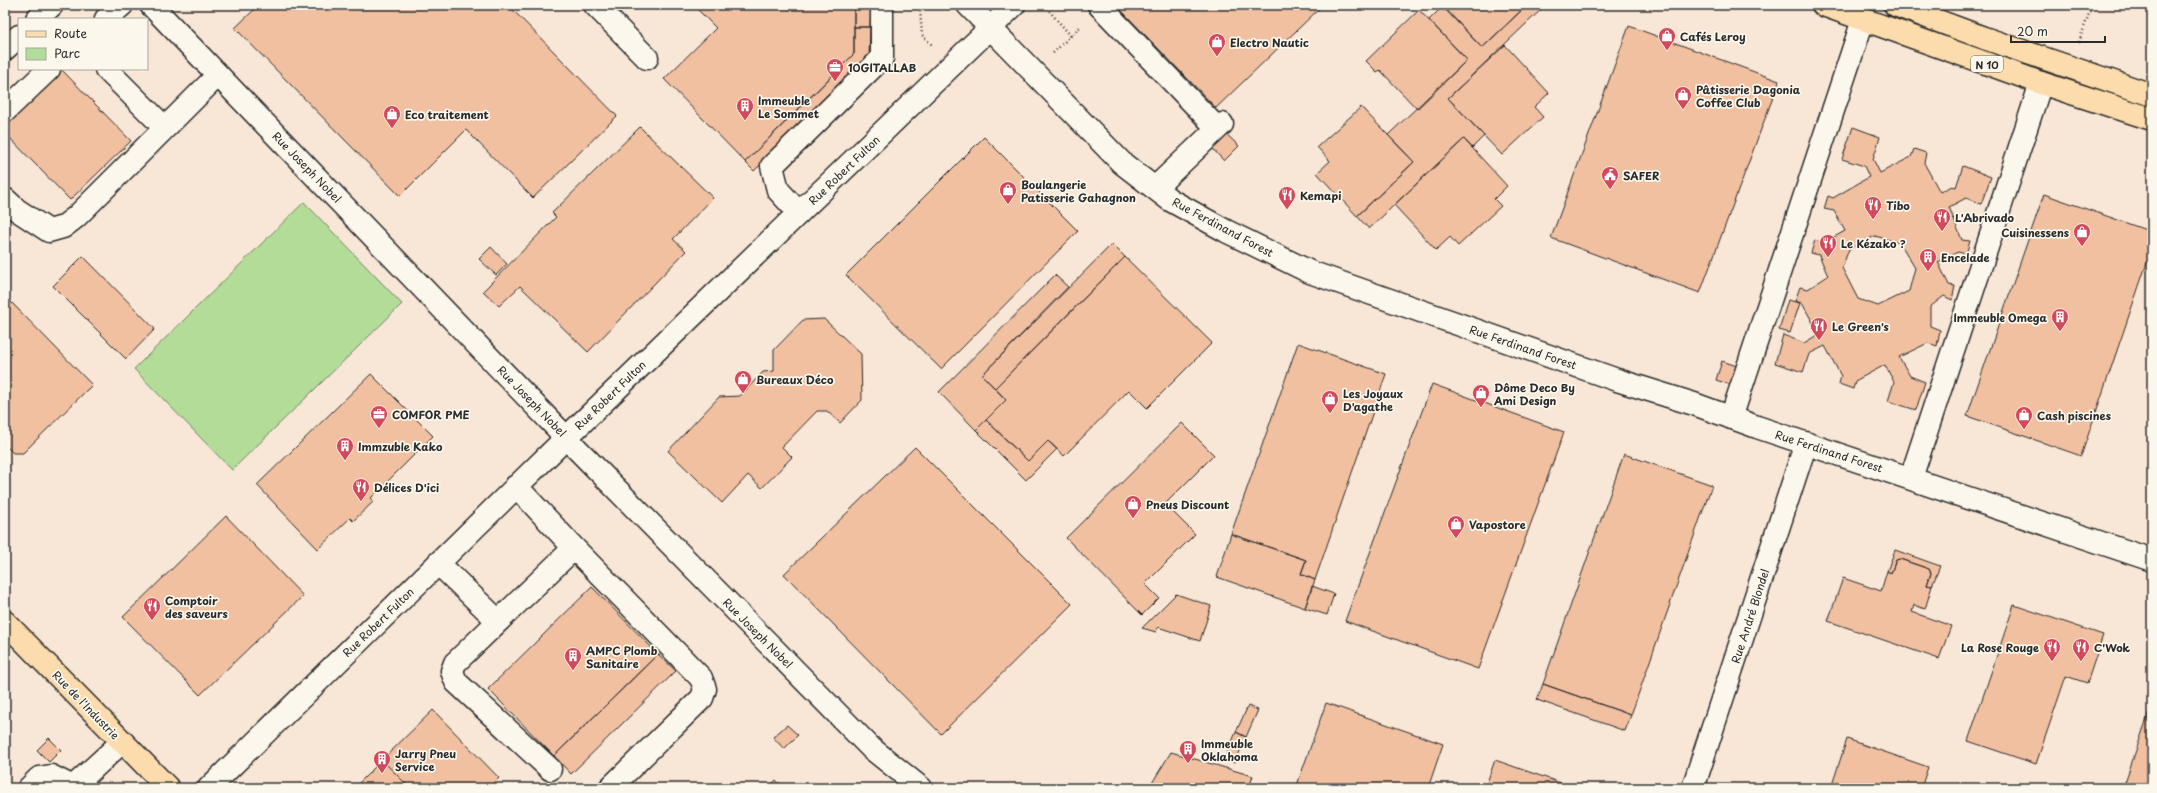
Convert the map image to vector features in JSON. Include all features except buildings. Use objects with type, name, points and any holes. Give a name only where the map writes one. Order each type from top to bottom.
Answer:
[{"type":"main road","name":"N 10","points":[[1823,5],[2041,83],[2152,119]]},
{"type":"main road","name":"N 10","points":[[1895,5],[1984,38],[2152,95]]},
{"type":"main road","name":"Rue de l'Industrie","points":[[5,622],[168,788]]},
{"type":"street","points":[[107,18],[122,5]]},
{"type":"street","points":[[595,5],[647,58]]},
{"type":"street","points":[[799,213],[778,190],[772,166],[882,58],[882,5]]},
{"type":"street","name":"Rue Ferdinand Forest","points":[[968,5],[1122,164],[1170,200],[1226,231],[1310,272],[1486,335],[1694,404],[1731,418],[2152,560]]},
{"type":"street","name":"Rue Robert Fulton","points":[[209,788],[566,437],[1014,5]]},
{"type":"street","points":[[1100,6],[1220,126],[1155,188]]},
{"type":"street","name":"Rue Joseph Nobel","points":[[157,7],[218,75],[566,437],[871,748],[921,788]]},
{"type":"street","points":[[1731,418],[1863,20]]},
{"type":"street","points":[[5,50],[18,37]]},
{"type":"street","points":[[5,111],[48,70]]},
{"type":"street","points":[[107,70],[165,128]]},
{"type":"street","points":[[5,199],[17,210],[49,231],[63,227],[76,217],[218,75]]},
{"type":"street","points":[[1911,478],[2041,83]]},
{"type":"street","name":"Rue André Blondel","points":[[1693,788],[1806,443]]},
{"type":"street","points":[[516,486],[574,548],[701,678],[705,689],[702,698],[610,788]]},
{"type":"street","points":[[550,769],[456,682],[452,671],[455,663],[574,548]]},
{"type":"street","points":[[438,563],[498,621]]},
{"type":"street","points":[[29,788],[39,778],[51,776],[74,787],[122,742]]},
{"type":"path","points":[[920,9],[924,5]]},
{"type":"path","points":[[1044,5],[1071,36]]},
{"type":"path","points":[[2083,30],[2092,5]]},
{"type":"path","points":[[1053,53],[1100,6]]},
{"type":"shaded area","points":[[5,5],[2152,5],[2152,788],[5,788]]},
{"type":"green space","points":[[304,202],[402,304],[232,470],[134,369]]},
{"type":"place","name":"Cafés Leroy","points":[[1667,51]]},
{"type":"place","name":"Electro Nautic","points":[[1217,57]]},
{"type":"place","name":"10GITALLAB","points":[[835,82]]},
{"type":"place","name":"Pâtisserie Dagonia Coffee Club","points":[[1683,110]]},
{"type":"place","name":"Immeuble Le Sommet","points":[[745,121]]},
{"type":"place","name":"Eco traitement","points":[[392,129]]},
{"type":"place","name":"SAFER","points":[[1610,190]]},
{"type":"place","name":"Boulangerie Patisserie Gahagnon","points":[[1008,205]]},
{"type":"place","name":"Kemapi","points":[[1287,210]]},
{"type":"place","name":"Tibo","points":[[1873,220]]},
{"type":"place","name":"L'Abrivado","points":[[1942,232]]},
{"type":"place","name":"Cuisinessens","points":[[2082,247]]},
{"type":"place","name":"Le Kézako ?","points":[[1828,258]]},
{"type":"place","name":"Encelade","points":[[1928,272]]},
{"type":"place","name":"Immeuble Omega","points":[[2060,332]]},
{"type":"place","name":"Le Green's","points":[[1819,341]]},
{"type":"place","name":"Bureaux Déco","points":[[743,394]]},
{"type":"place","name":"Dôme Deco By Ami Design","points":[[1481,408]]},
{"type":"place","name":"Les Joyaux D'agathe","points":[[1330,414]]},
{"type":"place","name":"COMFOR PME","points":[[379,429]]},
{"type":"place","name":"Cash piscines","points":[[2024,430]]},
{"type":"place","name":"Immzuble Kako","points":[[345,461]]},
{"type":"place","name":"Délices D'ici","points":[[361,502]]},
{"type":"place","name":"Pneus Discount","points":[[1133,519]]},
{"type":"place","name":"Vapostore","points":[[1456,539]]},
{"type":"place","name":"Comptoir des saveurs","points":[[152,621]]},
{"type":"place","name":"La Rose Rouge","points":[[2052,662]]},
{"type":"place","name":"C'Wok","points":[[2081,662]]},
{"type":"place","name":"AMPC Plomb Sanitaire","points":[[573,671]]},
{"type":"place","name":"Immeuble Oklahoma","points":[[1188,764]]},
{"type":"place","name":"Jarry Pneu Service","points":[[382,774]]}]
